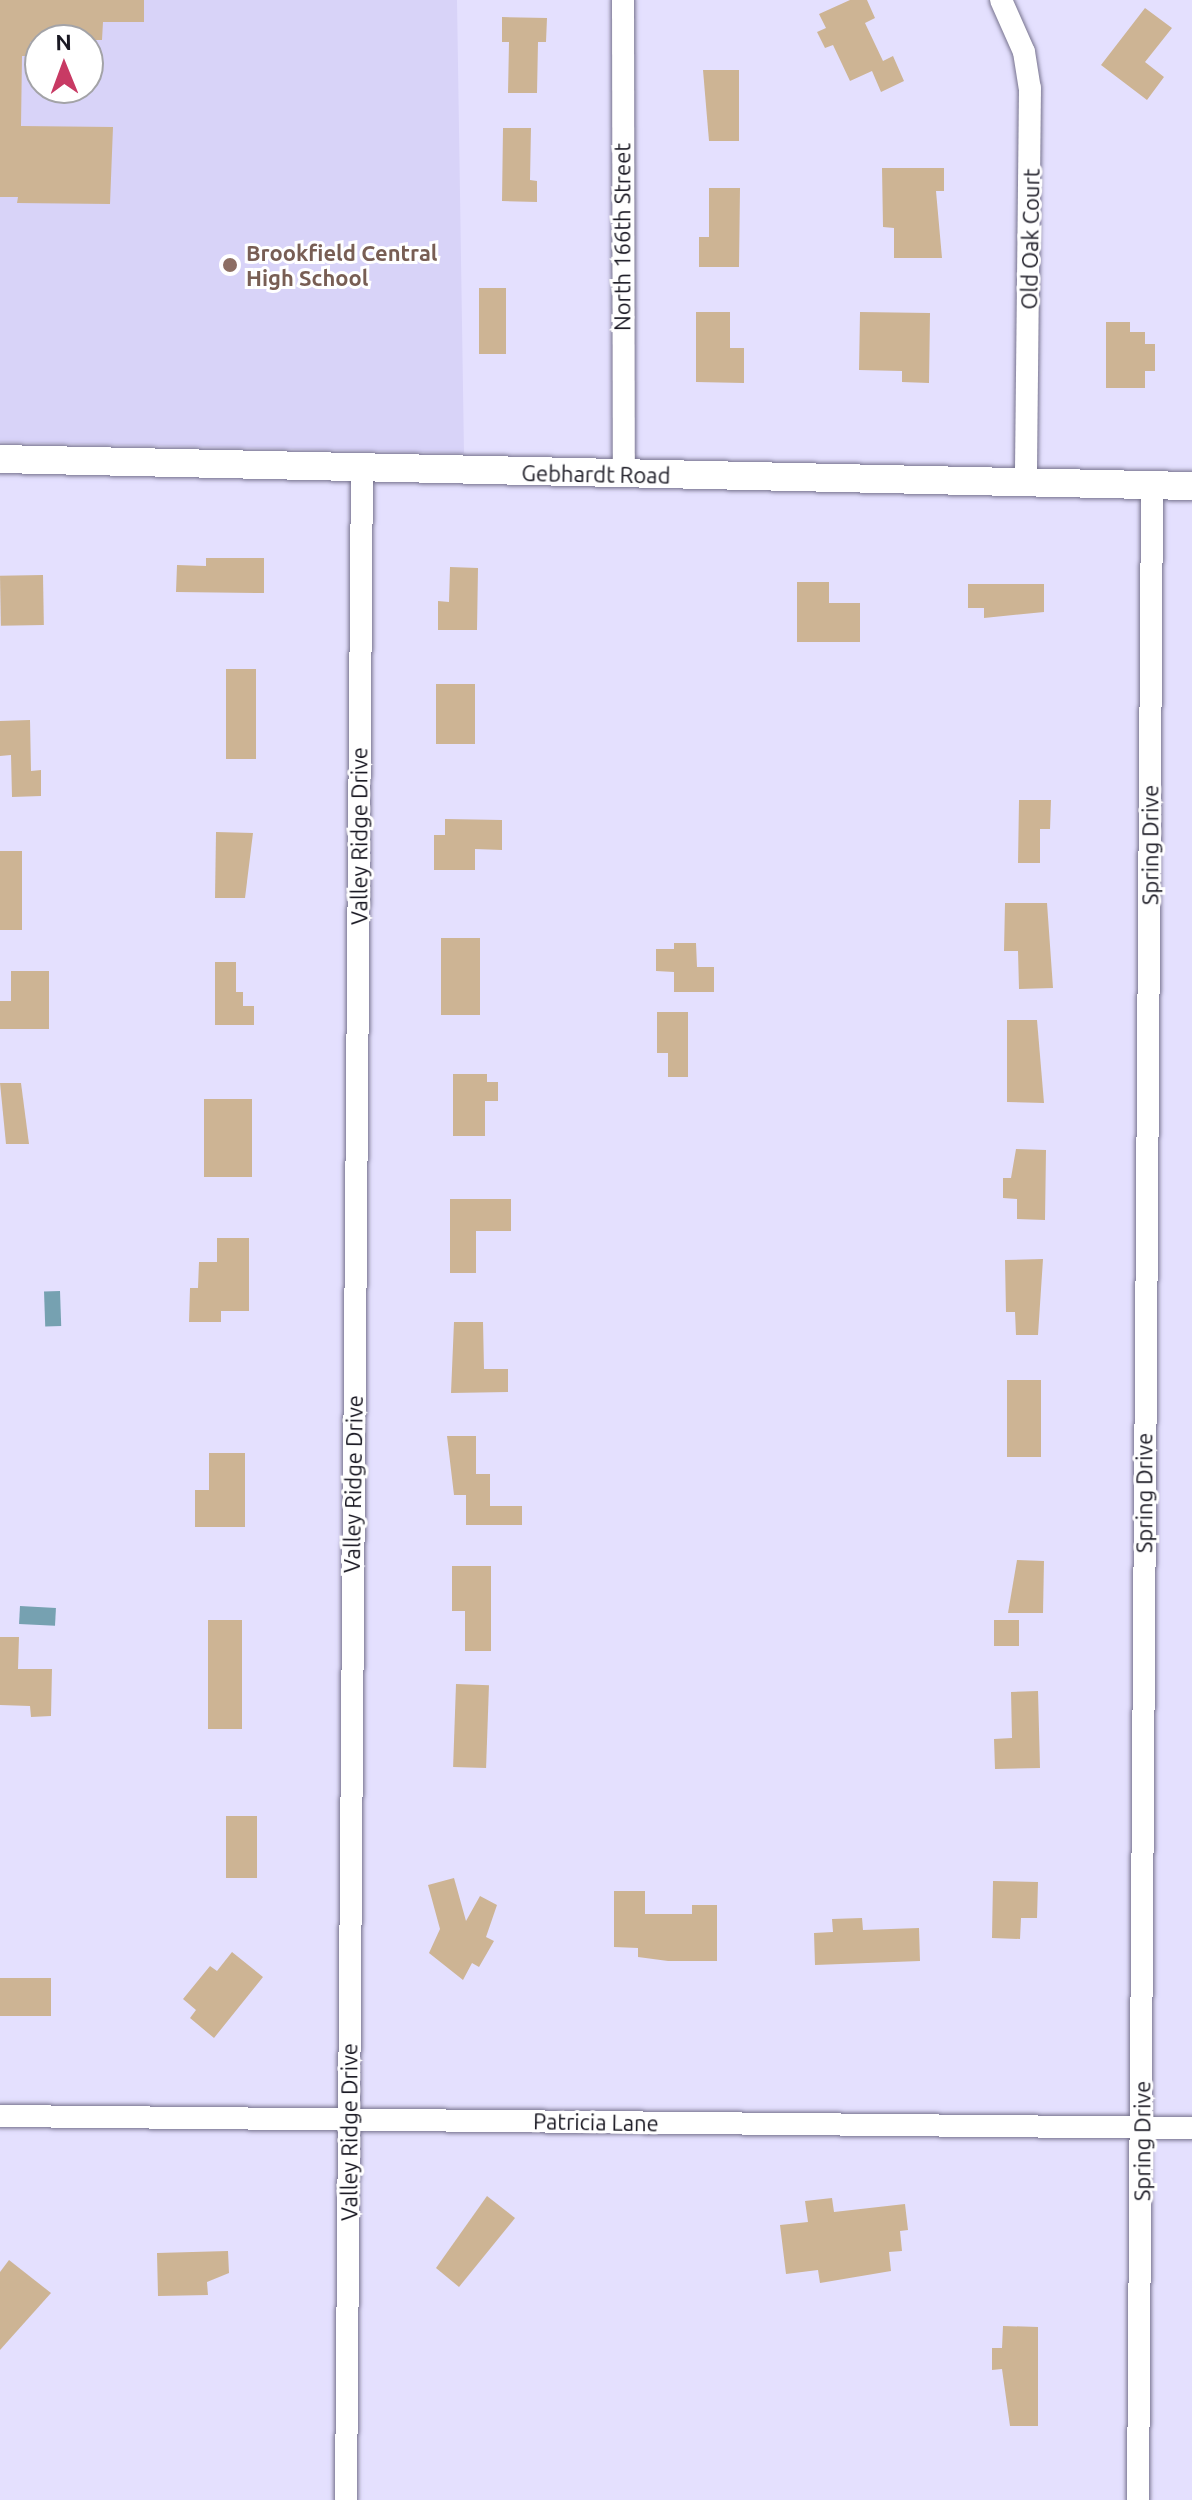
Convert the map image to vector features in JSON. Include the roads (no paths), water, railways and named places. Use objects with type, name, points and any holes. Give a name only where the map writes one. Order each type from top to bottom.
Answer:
[{"type":"street","name":"North 166th Street","points":[[623,0],[624,475]]},
{"type":"street","name":"Old Oak Court","points":[[1001,0],[1024,52],[1031,100],[1026,483]]},
{"type":"street","name":"Gebhardt Road","points":[[0,459],[1192,486]]},
{"type":"street","name":"Valley Ridge Drive","points":[[346,2500],[362,469]]},
{"type":"street","name":"Spring Drive","points":[[1138,2500],[1152,486]]},
{"type":"street","name":"Patricia Lane","points":[[0,2116],[1141,2130],[1192,2128]]},
{"type":"water","points":[[60,1291],[61,1326],[45,1327],[44,1292]]},
{"type":"water","points":[[20,1606],[56,1608],[55,1626],[19,1624]]},
{"type":"place","name":"Brookfield Central High School","points":[[230,265]]}]
